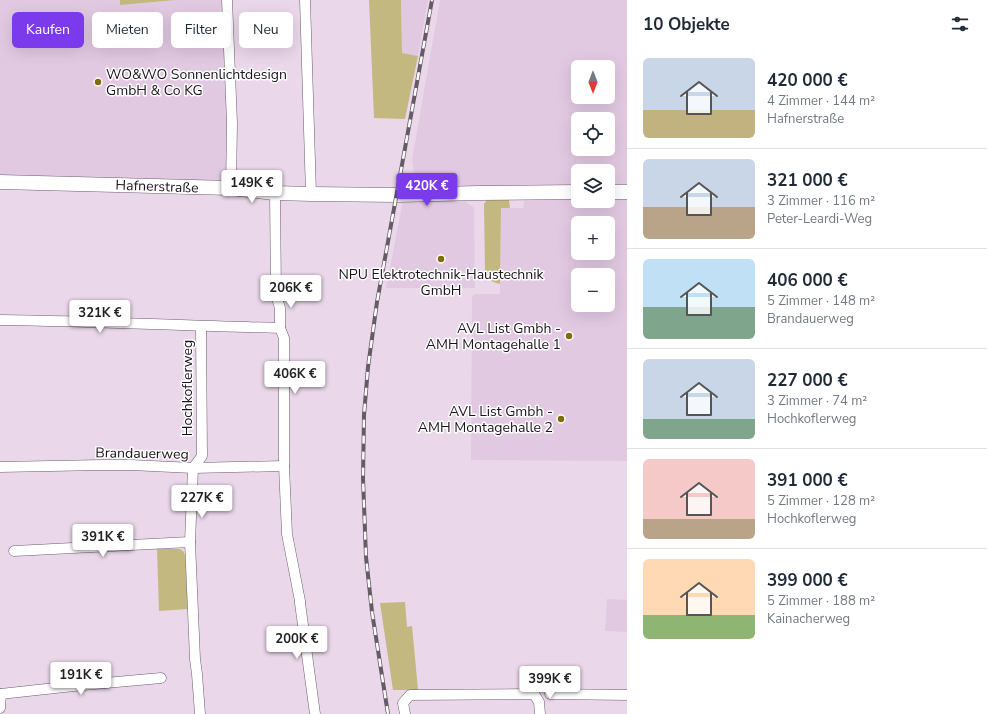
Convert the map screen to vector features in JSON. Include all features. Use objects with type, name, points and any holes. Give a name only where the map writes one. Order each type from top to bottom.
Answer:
[{"type":"street","points":[[227,0],[232,123],[231,188]]},
{"type":"street","points":[[305,0],[310,194]]},
{"type":"street","name":"Hafnerstraße","points":[[0,182],[231,188],[276,193],[310,194],[388,195],[479,192],[571,192]]},
{"type":"street","points":[[615,192],[627,192]]},
{"type":"street","points":[[276,193],[276,295],[280,308],[280,328],[284,338],[284,466],[288,534],[300,602],[315,714]]},
{"type":"street","points":[[0,320],[201,327],[280,328]]},
{"type":"street","name":"Hochkoflerweg","points":[[200,714],[198,674],[195,659],[190,542],[193,468],[202,456],[201,327]]},
{"type":"street","name":"Brandauerweg","points":[[0,467],[75,465],[131,465],[193,468],[284,466]]},
{"type":"street","points":[[14,551],[190,542]]},
{"type":"street","points":[[0,708],[0,694],[161,678]]},
{"type":"street","points":[[405,714],[403,703],[410,695],[534,694],[539,702],[540,714]]},
{"type":"street","points":[[550,694],[627,695]]},
{"type":"shaded area","name":"WO&WO Sonnenlichtdesign GmbH & Co KG","points":[[0,0],[120,0],[120,5],[176,0],[227,0],[227,12],[171,12],[171,48],[228,48],[231,188],[0,182]]},
{"type":"shaded area","points":[[120,0],[176,0],[120,5]]},
{"type":"shaded area","points":[[369,0],[401,0],[402,53],[418,56],[405,119],[374,118]]},
{"type":"shaded area","points":[[401,0],[428,0],[418,56],[402,53]]},
{"type":"shaded area","points":[[440,0],[627,0],[627,184],[615,185],[615,164],[571,164],[571,185],[416,188],[412,160]]},
{"type":"shaded area","points":[[615,198],[627,198],[627,461],[471,460],[472,297],[474,294],[500,294],[501,208],[523,208],[524,201],[526,199],[571,199],[571,208],[615,208]]},
{"type":"shaded area","points":[[464,200],[474,208],[475,288],[386,288],[403,201]]},
{"type":"shaded area","points":[[487,200],[509,200],[510,208],[501,208],[500,284],[491,280],[485,273],[484,204]]},
{"type":"shaded area","points":[[157,549],[180,549],[183,551],[185,555],[188,609],[159,611]]},
{"type":"shaded area","points":[[607,599],[627,600],[627,632],[605,631]]},
{"type":"shaded area","points":[[405,602],[407,627],[412,626],[418,690],[393,690],[380,603]]},
{"type":"railway","points":[[388,714],[372,612],[366,557],[363,478],[364,415],[368,367],[377,302],[432,0]]},
{"type":"place","name":"WO&WO Sonnenlichtdesign GmbH & Co KG","points":[[98,82]]},
{"type":"place","name":"NPU Elektrotechnik-Haustechnik GmbH","points":[[441,259]]},
{"type":"place","name":"AVL List Gmbh - AMH Montagehalle 1","points":[[569,336]]},
{"type":"place","name":"AVL List Gmbh - AMH Montagehalle 2","points":[[561,419]]}]
